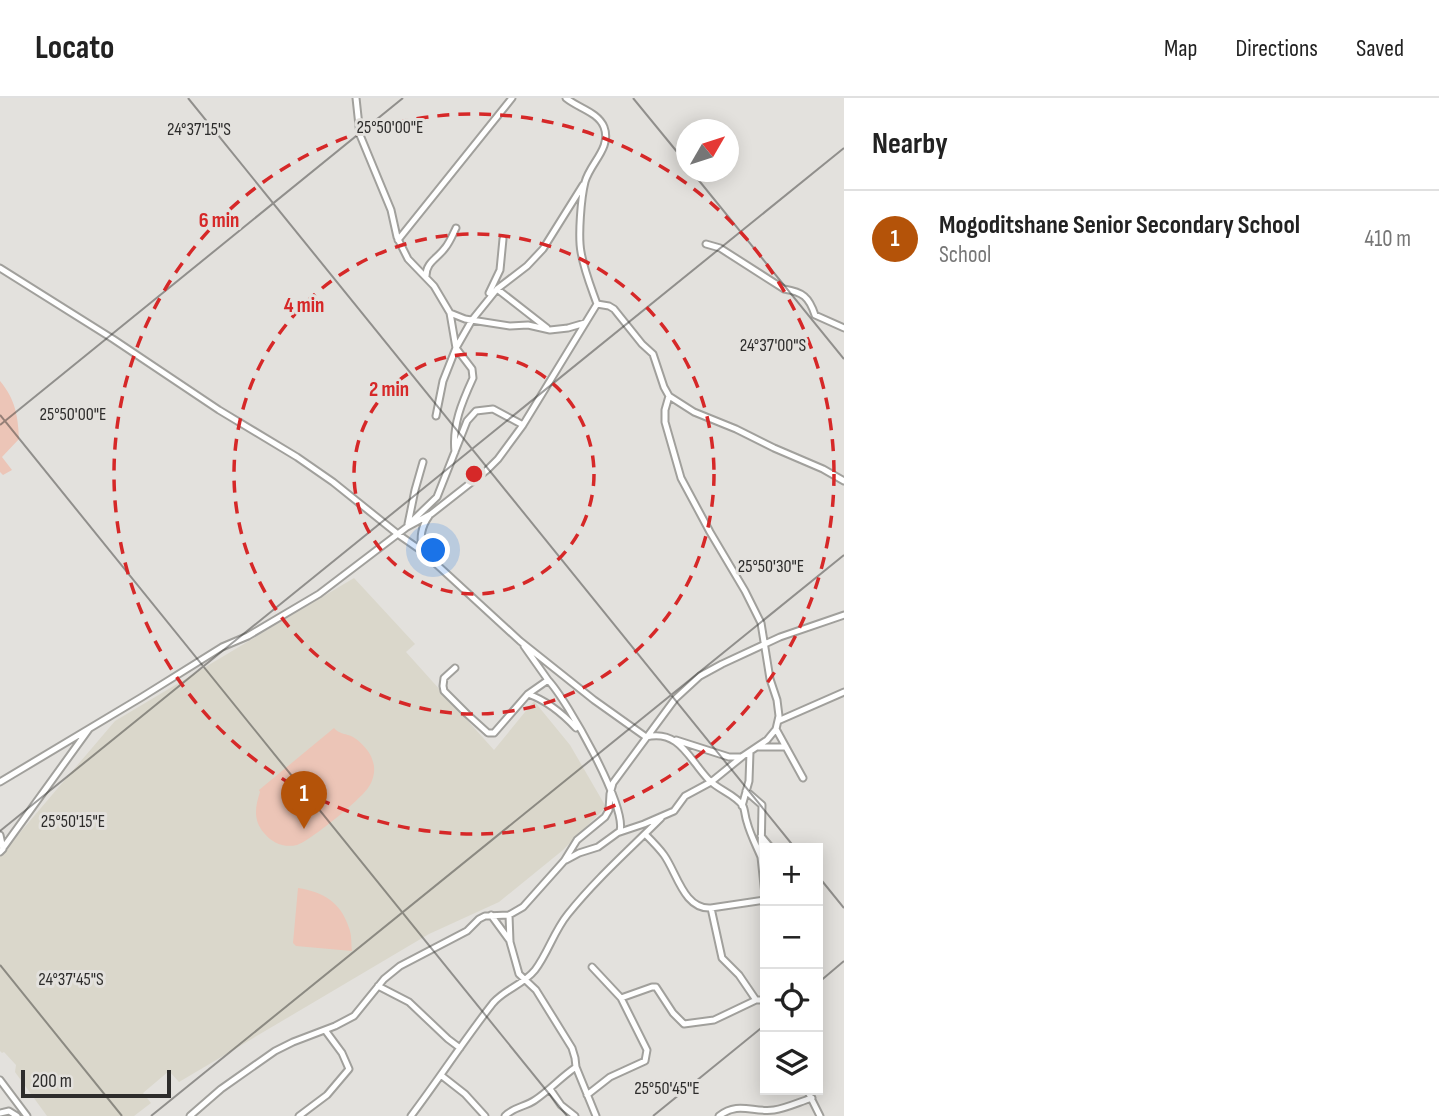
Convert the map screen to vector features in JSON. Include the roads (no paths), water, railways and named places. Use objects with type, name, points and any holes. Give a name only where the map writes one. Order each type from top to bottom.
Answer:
[{"type":"street","points":[[356,98],[362,141],[391,211],[398,240],[408,260],[435,286],[450,313],[456,348],[474,375],[458,414],[454,437],[456,452]]},
{"type":"street","points":[[398,240],[512,98]]},
{"type":"street","points":[[436,416],[443,381],[456,348],[472,320],[497,289],[527,266],[543,249],[585,183],[604,146],[606,133],[597,117],[566,98]]},
{"type":"street","points":[[585,183],[580,246],[597,304]]},
{"type":"street","points":[[426,276],[430,263],[446,247],[456,228]]},
{"type":"street","points":[[485,302],[500,270],[503,239]]},
{"type":"street","points":[[706,244],[720,248],[784,289],[803,295],[811,301],[815,315],[844,328]]},
{"type":"street","points":[[0,268],[333,482],[422,551],[520,640],[594,700],[646,737],[660,735],[729,757],[743,756]]},
{"type":"street","points":[[497,289],[550,330]]},
{"type":"street","points":[[408,526],[431,514],[493,464],[523,425],[597,304]]},
{"type":"street","points":[[597,304],[614,309],[653,354],[669,396],[665,422],[681,478],[761,623],[763,645],[779,716],[776,729],[767,740],[711,782],[689,794],[677,809],[617,833]]},
{"type":"street","points":[[450,313],[472,320],[510,326],[531,325],[550,330],[585,323]]},
{"type":"street","points":[[669,396],[694,412],[823,469],[844,481]]},
{"type":"street","points":[[422,551],[422,528],[431,514],[467,421],[476,411],[493,409],[523,425]]},
{"type":"street","points":[[408,526],[424,462]]},
{"type":"street","points":[[0,782],[222,646],[248,636],[319,594],[399,535],[437,497]]},
{"type":"street","points":[[190,1116],[221,1088],[275,1051],[354,1016],[378,986],[400,965],[467,931],[479,919],[491,915],[509,915],[523,907],[565,861],[578,840],[607,814],[613,783],[675,699],[693,681],[780,637],[844,615]]},
{"type":"street","points":[[520,640],[565,701],[611,788],[621,822],[617,833],[598,847],[565,861]]},
{"type":"street","points":[[455,668],[444,678],[444,691],[488,733],[495,732],[516,705],[548,680]]},
{"type":"street","points":[[778,721],[844,692]]},
{"type":"street","points":[[528,694],[538,697],[570,721],[583,735]]},
{"type":"street","points":[[2,850],[91,726]]},
{"type":"street","points":[[776,729],[803,778]]},
{"type":"street","points":[[673,739],[711,782],[742,806],[760,855]]},
{"type":"street","points":[[756,747],[786,747]]},
{"type":"street","points":[[742,806],[748,781],[750,752]]},
{"type":"street","points":[[746,791],[762,805],[761,843]]},
{"type":"street","points":[[411,1116],[498,998],[525,981],[537,966],[566,917],[604,873],[664,815]]},
{"type":"street","points":[[645,834],[666,858],[687,897],[696,905],[703,909],[760,901]]},
{"type":"street","points":[[0,835],[2,850]]},
{"type":"street","points":[[761,835],[767,843]]},
{"type":"street","points":[[710,908],[722,958],[739,975],[756,1000]]},
{"type":"street","points":[[491,915],[510,942]]},
{"type":"street","points":[[509,915],[510,942],[519,974],[537,990],[572,1048],[576,1067],[596,1116]]},
{"type":"street","points":[[587,1096],[610,1077],[638,1065],[647,1058],[648,1050],[621,998],[592,967]]},
{"type":"street","points":[[378,986],[409,1002],[460,1048]]},
{"type":"street","points":[[621,998],[656,987],[673,1013],[684,1024],[720,1017],[760,1000]]},
{"type":"street","points":[[299,1116],[329,1092],[349,1069],[342,1053],[325,1030]]},
{"type":"street","points":[[505,1116],[509,1111],[536,1100],[576,1067]]},
{"type":"street","points":[[442,1076],[465,1094],[485,1116]]},
{"type":"street","points":[[0,1080],[27,1116]]},
{"type":"street","points":[[550,1089],[561,1105],[575,1116]]},
{"type":"street","points":[[810,1095],[820,1116]]},
{"type":"street","points":[[719,1116],[736,1107],[775,1110],[812,1098]]},
{"type":"street","points":[[197,1109],[204,1116]]},
{"type":"street","points":[[0,1113],[9,1111],[17,1116]]},
{"type":"place","name":"Mogoditshane Senior Secondary School","points":[[304,829]]}]
